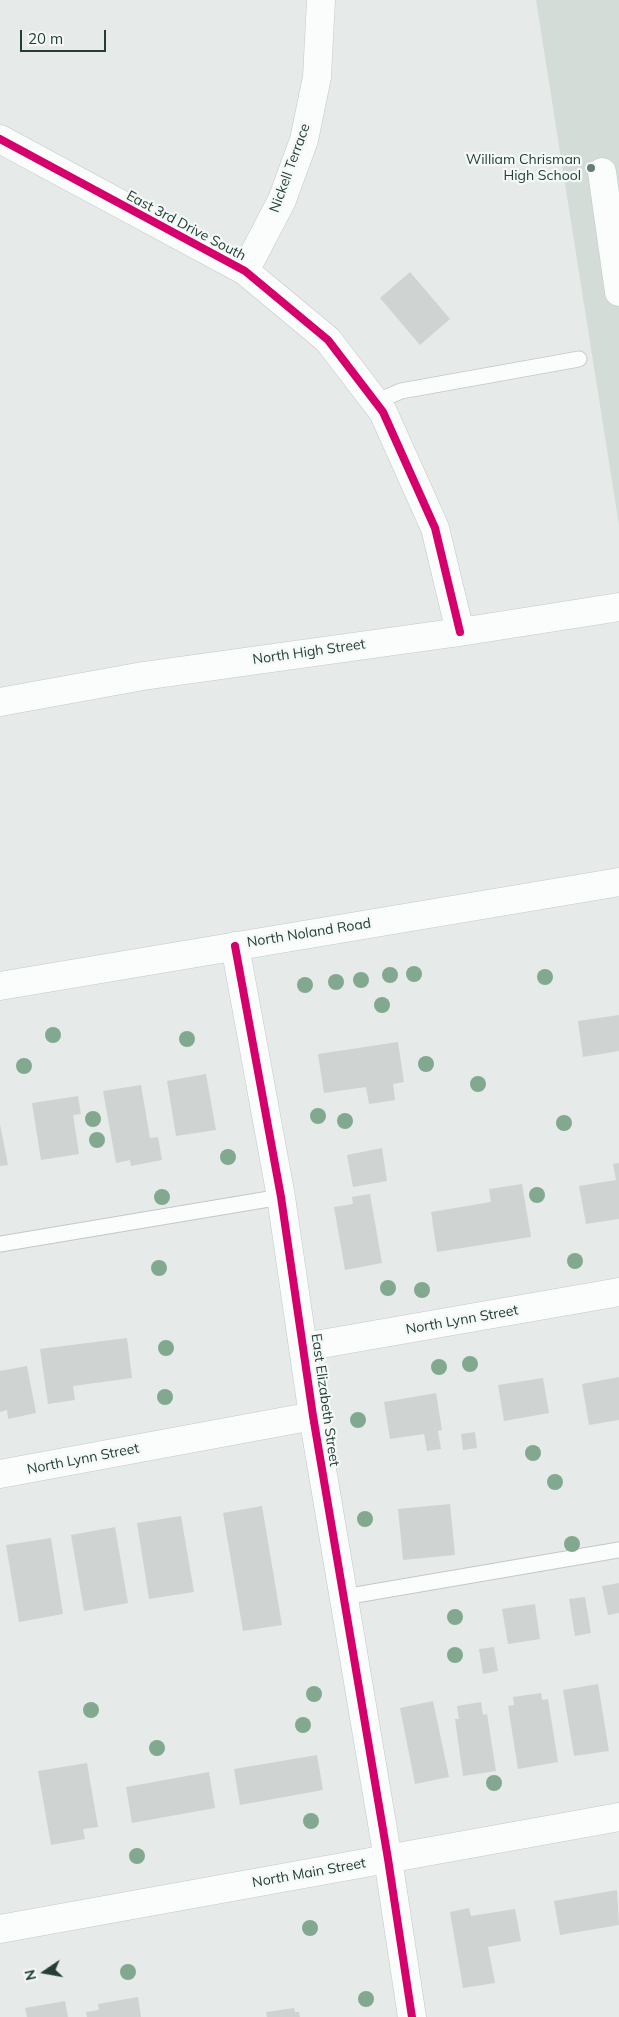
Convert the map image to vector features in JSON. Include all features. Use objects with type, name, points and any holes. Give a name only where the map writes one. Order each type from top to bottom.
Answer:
[{"type":"street","name":"Nickell Terrace","points":[[245,271],[282,200],[304,140],[317,77],[321,0]]},
{"type":"street","name":"East 3rd Drive South","points":[[0,139],[245,271],[328,340],[383,412],[435,528],[460,632]]},
{"type":"street","points":[[602,172],[619,292]]},
{"type":"street","name":"North High Street","points":[[0,702],[143,676],[460,632],[619,607]]},
{"type":"street","name":"North Noland Road","points":[[0,986],[619,882]]},
{"type":"street","name":"East Elizabeth Street","points":[[235,946],[281,1197],[313,1416],[388,1859],[412,2017]]},
{"type":"street","name":"North Lynn Street","points":[[304,1347],[619,1292]]},
{"type":"street","name":"North Lynn Street","points":[[0,1474],[313,1416]]},
{"type":"street","name":"North Main Street","points":[[0,1929],[619,1817]]},
{"type":"lane","points":[[375,402],[401,391],[579,359]]},
{"type":"lane","points":[[0,1244],[281,1197]]},
{"type":"lane","points":[[344,1597],[619,1550]]},
{"type":"shaded area","name":"William Chrisman High School","points":[[536,0],[619,0],[619,525],[589,336]]},
{"type":"building","points":[[410,272],[450,319],[420,345],[380,298]]},
{"type":"building","points":[[619,1015],[619,1051],[583,1057],[578,1021]]},
{"type":"building","points":[[398,1042],[404,1082],[393,1084],[395,1100],[369,1104],[366,1087],[324,1093],[318,1054]]},
{"type":"building","points":[[206,1074],[216,1130],[176,1136],[167,1081]]},
{"type":"building","points":[[141,1085],[150,1138],[158,1137],[162,1160],[131,1166],[130,1160],[116,1163],[103,1091]]},
{"type":"building","points":[[78,1096],[81,1114],[73,1115],[79,1154],[41,1160],[32,1103]]},
{"type":"building","points":[[0,1124],[8,1165],[0,1166]]},
{"type":"building","points":[[382,1148],[387,1181],[353,1187],[347,1155]]},
{"type":"building","points":[[619,1163],[619,1219],[586,1224],[579,1186],[616,1180],[613,1164]]},
{"type":"building","points":[[522,1184],[531,1237],[437,1252],[431,1212],[491,1202],[489,1189]]},
{"type":"building","points":[[370,1194],[382,1263],[345,1270],[334,1207],[353,1204],[352,1197]]},
{"type":"building","points":[[127,1338],[132,1378],[73,1386],[75,1400],[48,1404],[40,1349]]},
{"type":"building","points":[[27,1366],[36,1413],[8,1419],[7,1410],[0,1412],[0,1371]]},
{"type":"building","points":[[619,1377],[619,1420],[589,1425],[582,1384]]},
{"type":"building","points":[[543,1378],[549,1413],[504,1421],[498,1385]]},
{"type":"building","points":[[436,1393],[442,1430],[438,1431],[441,1449],[427,1451],[424,1434],[390,1439],[384,1402]]},
{"type":"building","points":[[475,1432],[477,1448],[463,1450],[461,1434]]},
{"type":"building","points":[[450,1504],[455,1555],[403,1560],[398,1509]]},
{"type":"building","points":[[262,1506],[282,1625],[243,1631],[223,1513]]},
{"type":"building","points":[[181,1516],[194,1592],[149,1599],[137,1523]]},
{"type":"building","points":[[115,1527],[128,1603],[84,1611],[71,1535]]},
{"type":"building","points":[[51,1538],[63,1614],[19,1622],[6,1545]]},
{"type":"building","points":[[619,1583],[619,1613],[608,1615],[602,1586]]},
{"type":"building","points":[[585,1597],[591,1633],[575,1636],[569,1599]]},
{"type":"building","points":[[535,1604],[540,1639],[508,1644],[502,1609]]},
{"type":"building","points":[[494,1647],[498,1671],[483,1674],[479,1649]]},
{"type":"building","points":[[598,1684],[609,1751],[574,1756],[563,1690]]},
{"type":"building","points":[[541,1693],[542,1700],[548,1699],[558,1762],[518,1769],[508,1706],[514,1705],[513,1697]]},
{"type":"building","points":[[433,1701],[449,1777],[415,1784],[400,1708]]},
{"type":"building","points":[[481,1702],[483,1715],[487,1714],[496,1771],[463,1776],[455,1719],[459,1719],[457,1706]]},
{"type":"building","points":[[317,1755],[323,1790],[240,1805],[234,1769]]},
{"type":"building","points":[[87,1763],[98,1827],[83,1829],[85,1839],[51,1845],[38,1771]]},
{"type":"building","points":[[209,1772],[215,1808],[132,1823],[126,1787]]},
{"type":"building","points":[[617,1890],[619,1925],[560,1935],[554,1901]]},
{"type":"building","points":[[469,1908],[471,1916],[515,1909],[521,1941],[488,1947],[495,1983],[463,1988],[450,1912]]},
{"type":"building","points":[[138,1997],[141,2017],[87,2017],[86,2012],[99,2010],[98,2004]]},
{"type":"building","points":[[65,2001],[68,2017],[27,2017],[25,2008]]},
{"type":"building","points":[[294,2008],[295,2012],[299,2012],[300,2017],[267,2017],[266,2012]]},
{"type":"cycle path","points":[[0,139],[245,271],[328,340],[383,412],[435,528],[460,632]]},
{"type":"cycle path","points":[[235,946],[281,1197],[313,1416],[388,1859],[412,2017]]},
{"type":"place","name":"William Chrisman High School","points":[[591,168]]}]
